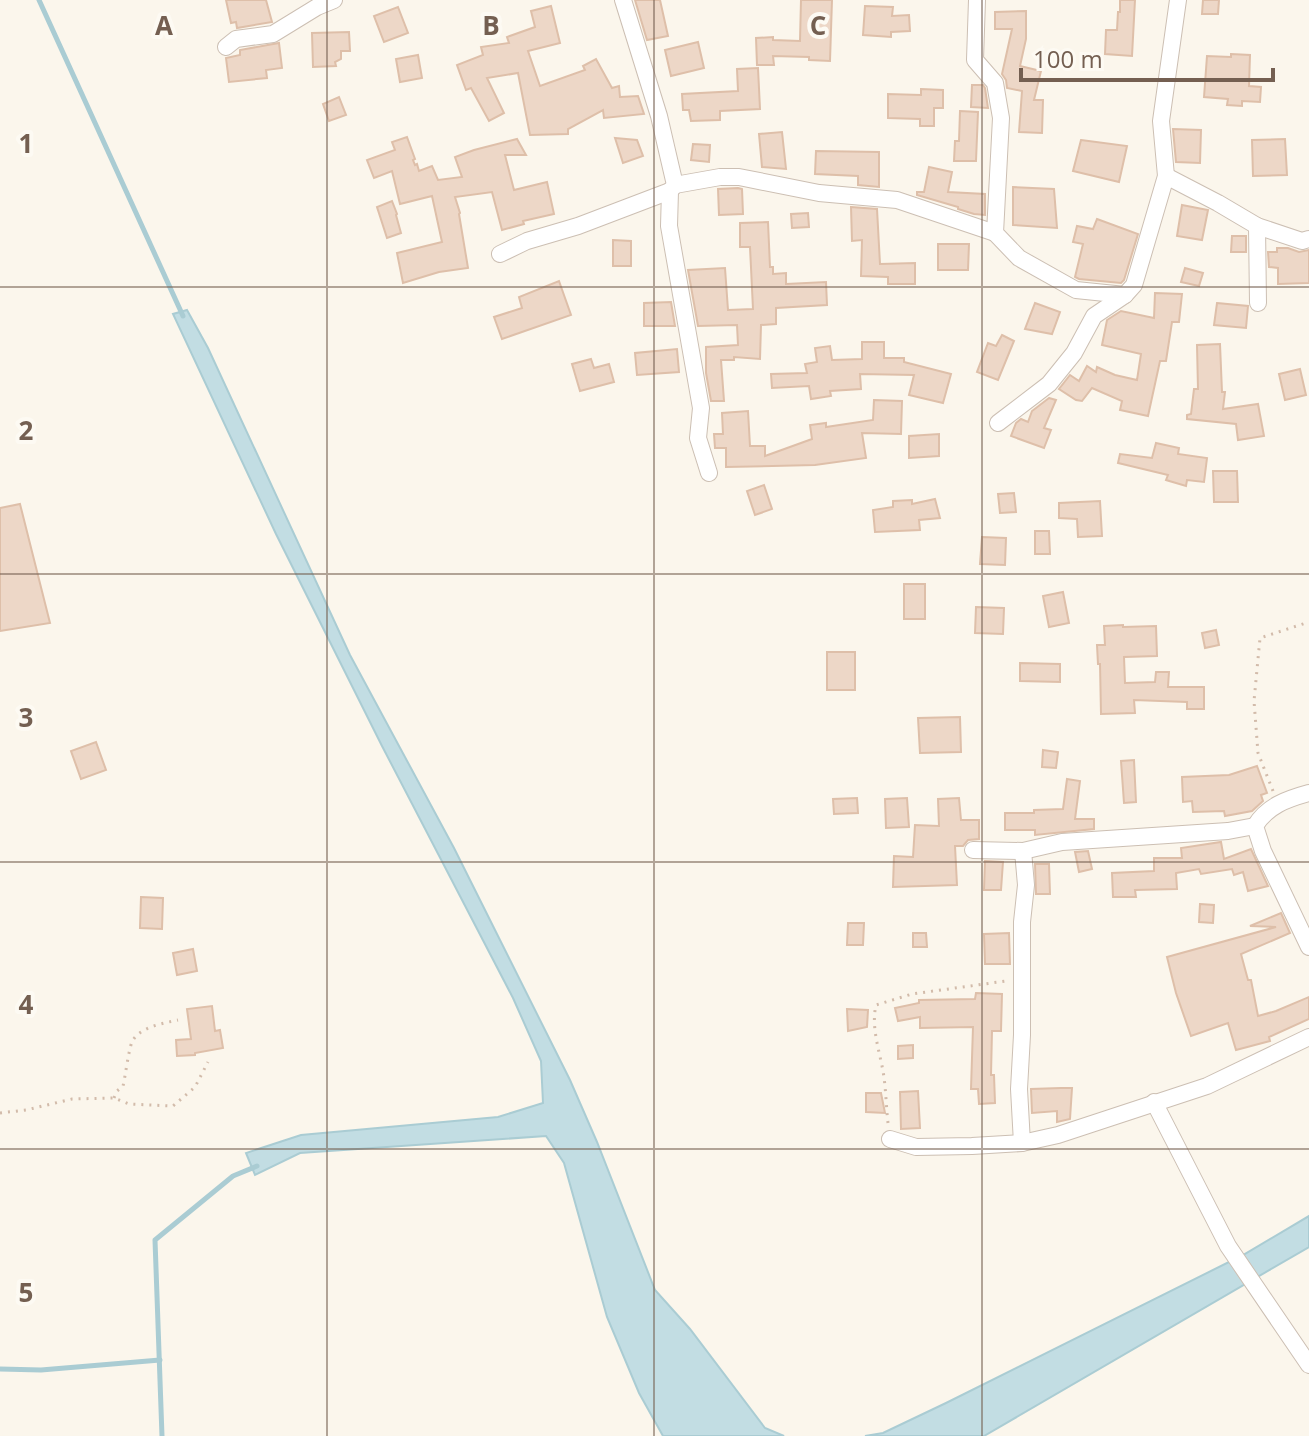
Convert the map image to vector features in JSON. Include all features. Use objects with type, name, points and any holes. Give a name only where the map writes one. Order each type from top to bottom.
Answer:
[{"type":"street","points":[[226,47],[236,39],[273,34],[334,0]]},
{"type":"street","points":[[623,0],[659,116],[672,188],[669,226],[701,408],[698,438],[709,473]]},
{"type":"street","points":[[977,0],[975,60],[995,83],[1001,118],[995,233]]},
{"type":"street","points":[[998,423],[1049,384],[1074,353],[1094,316],[1134,285],[1166,176],[1161,121],[1178,0]]},
{"type":"street","points":[[1166,176],[1257,226],[1302,241],[1309,239]]},
{"type":"street","points":[[500,254],[527,241],[578,226],[672,188],[720,177],[739,177],[819,193],[897,200],[995,233],[1019,258],[1076,290],[1125,295]]},
{"type":"street","points":[[1257,226],[1258,303]]},
{"type":"street","points":[[1309,793],[1278,803],[1261,815],[1255,826],[1263,851],[1309,947]]},
{"type":"street","points":[[973,850],[1023,851],[1062,842],[1228,831],[1255,826]]},
{"type":"street","points":[[1022,1143],[1019,1089],[1022,922],[1026,885],[1023,851]]},
{"type":"street","points":[[890,1139],[916,1147],[972,1146],[1022,1143],[1058,1135],[1207,1086],[1309,1037]]},
{"type":"street","points":[[1154,1102],[1228,1246],[1309,1365]]},
{"type":"path","points":[[1278,803],[1258,753],[1254,701],[1260,638],[1309,622]]},
{"type":"path","points":[[890,1139],[875,1029],[876,1005],[912,994],[1023,978]]},
{"type":"path","points":[[114,1098],[123,1086],[131,1042],[160,1024],[178,1020]]},
{"type":"path","points":[[0,1113],[72,1099],[114,1098],[129,1104],[173,1106],[195,1087],[208,1062]]},
{"type":"water","points":[[187,310],[208,348],[350,655],[454,848],[570,1080],[655,1290],[690,1329],[765,1428],[784,1436],[663,1436],[639,1393],[607,1317],[564,1163],[546,1136],[300,1153],[255,1175],[246,1153],[301,1135],[498,1117],[543,1103],[541,1061],[513,998],[276,534],[173,314]]},
{"type":"water","points":[[1309,1216],[1309,1247],[984,1436],[865,1436],[883,1433],[946,1403],[1243,1255]]},
{"type":"building","points":[[226,0],[266,0],[272,22],[237,28],[236,22],[231,23]]},
{"type":"building","points":[[635,0],[660,0],[668,36],[647,40]]},
{"type":"building","points":[[801,0],[832,0],[830,61],[773,56],[774,65],[757,65],[756,38],[800,41]]},
{"type":"building","points":[[1120,0],[1135,0],[1132,56],[1105,54],[1106,30],[1117,30]]},
{"type":"building","points":[[1203,0],[1219,0],[1218,14],[1202,14]]},
{"type":"building","points":[[551,6],[560,43],[528,51],[540,86],[585,70],[583,66],[596,59],[612,88],[619,86],[620,97],[638,96],[644,114],[604,118],[603,110],[568,129],[568,134],[530,135],[518,73],[487,78],[504,113],[489,121],[471,88],[466,90],[457,65],[483,55],[481,47],[509,43],[507,37],[535,27],[531,11]]},
{"type":"building","points":[[865,6],[893,7],[892,16],[909,15],[910,31],[891,32],[891,37],[863,35]]},
{"type":"building","points":[[398,7],[408,33],[384,42],[374,16]]},
{"type":"building","points":[[1026,11],[1026,39],[1020,66],[1041,71],[1034,100],[1043,100],[1042,133],[1019,132],[1022,91],[1007,88],[1002,74],[1012,29],[995,29],[995,12]]},
{"type":"building","points":[[349,32],[350,51],[341,51],[341,59],[335,62],[336,66],[313,67],[312,33]]},
{"type":"building","points":[[698,42],[704,68],[671,76],[665,50]]},
{"type":"building","points":[[279,43],[282,68],[266,70],[267,78],[229,82],[226,58],[240,55],[240,50]]},
{"type":"building","points":[[1231,54],[1250,55],[1249,86],[1261,87],[1260,102],[1242,101],[1242,106],[1227,105],[1228,99],[1204,97],[1207,56],[1231,57]]},
{"type":"building","points":[[418,55],[422,78],[400,82],[396,59]]},
{"type":"building","points":[[758,68],[760,109],[720,111],[720,120],[691,121],[689,110],[683,110],[682,94],[738,91],[737,69]]},
{"type":"building","points":[[972,85],[983,85],[988,108],[971,107]]},
{"type":"building","points":[[921,89],[943,90],[943,108],[934,108],[934,126],[920,126],[920,119],[888,118],[888,94],[921,95]]},
{"type":"building","points":[[339,97],[346,115],[329,121],[323,104]]},
{"type":"building","points":[[960,111],[978,112],[976,161],[954,161],[955,141],[959,141]]},
{"type":"building","points":[[1173,129],[1201,130],[1200,163],[1176,162]]},
{"type":"building","points":[[782,132],[786,169],[762,167],[759,134]]},
{"type":"building","points":[[407,137],[419,171],[432,166],[438,180],[462,177],[455,157],[517,139],[526,155],[505,155],[514,190],[547,182],[554,214],[523,221],[524,224],[502,230],[492,192],[455,197],[468,268],[439,272],[403,283],[397,253],[442,242],[432,196],[400,204],[392,171],[374,178],[367,160],[395,150],[392,142]]},
{"type":"building","points":[[615,138],[637,140],[643,156],[623,163]]},
{"type":"building","points":[[1285,139],[1287,175],[1253,176],[1252,140]]},
{"type":"building","points":[[1081,140],[1127,146],[1119,182],[1073,171]]},
{"type":"building","points":[[693,144],[710,145],[709,162],[691,160]]},
{"type":"building","points":[[816,151],[879,152],[879,187],[858,185],[858,176],[815,174]]},
{"type":"building","points":[[929,167],[952,172],[948,192],[985,194],[985,215],[917,195],[917,192],[924,192]]},
{"type":"building","points":[[1013,187],[1054,189],[1057,228],[1013,225]]},
{"type":"building","points":[[718,189],[742,189],[743,214],[719,215]]},
{"type":"building","points":[[392,201],[401,233],[387,238],[377,207]]},
{"type":"building","points":[[1182,205],[1208,210],[1202,240],[1177,236]]},
{"type":"building","points":[[851,207],[877,209],[880,264],[915,263],[915,284],[888,284],[888,277],[861,276],[862,240],[852,241]]},
{"type":"building","points":[[808,213],[809,227],[792,228],[791,214]]},
{"type":"building","points":[[1097,219],[1138,234],[1121,283],[1075,277],[1083,244],[1073,242],[1077,226],[1093,229]]},
{"type":"building","points":[[768,222],[773,274],[786,273],[786,284],[826,282],[827,305],[776,308],[776,324],[761,325],[760,359],[734,357],[734,360],[721,360],[724,401],[711,401],[706,347],[738,345],[737,325],[698,326],[688,270],[725,268],[728,310],[753,309],[750,247],[740,247],[740,223]]},
{"type":"building","points":[[1232,236],[1246,236],[1246,252],[1231,252]]},
{"type":"building","points":[[613,240],[631,241],[631,266],[613,266]]},
{"type":"building","points":[[938,244],[969,244],[968,270],[938,270]]},
{"type":"building","points":[[1277,248],[1299,252],[1309,250],[1309,283],[1278,284],[1278,268],[1269,267],[1268,252],[1277,252]]},
{"type":"building","points":[[1185,268],[1203,273],[1199,286],[1181,282]]},
{"type":"building","points":[[559,281],[571,315],[502,339],[494,317],[522,308],[519,297]]},
{"type":"building","points":[[1155,293],[1182,294],[1179,322],[1172,322],[1166,361],[1160,361],[1148,416],[1120,410],[1122,401],[1092,388],[1082,401],[1059,389],[1070,375],[1079,381],[1087,366],[1096,372],[1097,367],[1137,380],[1141,354],[1102,345],[1107,320],[1121,311],[1154,318]]},
{"type":"building","points":[[671,302],[675,326],[644,326],[644,303]]},
{"type":"building","points":[[1035,303],[1060,312],[1052,334],[1025,329]]},
{"type":"building","points":[[1217,303],[1248,306],[1246,328],[1214,325]]},
{"type":"building","points":[[1002,335],[1014,341],[998,380],[977,372],[988,343],[996,346]]},
{"type":"building","points":[[862,342],[884,342],[884,358],[904,358],[904,362],[951,374],[943,403],[909,395],[914,375],[860,374],[861,389],[830,391],[831,396],[811,399],[809,386],[772,388],[771,374],[807,373],[805,364],[817,362],[815,348],[830,346],[832,360],[862,359]]},
{"type":"building","points":[[1220,344],[1222,392],[1225,392],[1223,409],[1258,404],[1264,436],[1238,440],[1236,424],[1187,419],[1187,415],[1191,414],[1194,389],[1198,389],[1197,345]]},
{"type":"building","points":[[677,349],[679,372],[637,375],[635,353]]},
{"type":"building","points":[[591,359],[594,368],[609,364],[614,382],[580,391],[572,364]]},
{"type":"building","points":[[1300,369],[1306,395],[1285,400],[1279,374]]},
{"type":"building","points":[[1049,398],[1056,400],[1044,428],[1051,430],[1044,448],[1011,436],[1016,423],[1021,419],[1028,422],[1032,411]]},
{"type":"building","points":[[874,400],[902,401],[901,434],[862,433],[866,458],[815,465],[726,467],[726,448],[715,448],[714,434],[723,434],[722,413],[748,411],[750,446],[765,446],[765,456],[812,439],[810,425],[826,423],[826,427],[873,420]]},
{"type":"building","points":[[939,434],[939,456],[909,458],[909,436]]},
{"type":"building","points":[[1156,443],[1179,448],[1178,454],[1207,458],[1204,482],[1187,480],[1186,486],[1166,480],[1168,475],[1118,463],[1120,454],[1152,458]]},
{"type":"building","points":[[1213,471],[1237,471],[1238,502],[1214,502]]},
{"type":"building","points":[[764,485],[772,509],[755,515],[747,491]]},
{"type":"building","points":[[1014,493],[1016,512],[1000,513],[998,494]]},
{"type":"building","points":[[935,499],[940,518],[919,520],[920,530],[875,532],[873,510],[893,507],[893,501],[912,500],[912,504]]},
{"type":"building","points":[[1100,501],[1102,536],[1078,537],[1077,519],[1059,518],[1059,503]]},
{"type":"building","points":[[20,504],[50,623],[0,631],[0,508]]},
{"type":"building","points":[[1035,531],[1049,531],[1050,554],[1035,554]]},
{"type":"building","points":[[982,537],[1006,538],[1005,565],[980,564]]},
{"type":"building","points":[[904,584],[925,584],[925,619],[904,619]]},
{"type":"building","points":[[1063,592],[1069,623],[1049,627],[1043,596]]},
{"type":"building","points":[[976,607],[1004,608],[1003,634],[975,633]]},
{"type":"building","points":[[1104,626],[1156,626],[1157,656],[1124,657],[1125,683],[1155,682],[1156,672],[1169,672],[1168,687],[1204,687],[1204,709],[1187,709],[1187,702],[1134,700],[1135,713],[1101,714],[1097,645],[1105,645]]},
{"type":"building","points":[[1216,630],[1219,645],[1205,648],[1202,633]]},
{"type":"building","points":[[827,652],[855,652],[855,690],[827,690]]},
{"type":"building","points":[[1020,663],[1060,664],[1060,682],[1020,681]]},
{"type":"building","points":[[960,717],[961,752],[920,753],[918,718]]},
{"type":"building","points":[[96,742],[106,770],[81,779],[71,751]]},
{"type":"building","points":[[1043,750],[1058,752],[1056,768],[1042,767]]},
{"type":"building","points":[[1134,760],[1136,802],[1124,803],[1121,761]]},
{"type":"building","points":[[1257,766],[1267,793],[1261,795],[1263,801],[1252,811],[1225,816],[1224,811],[1193,812],[1192,801],[1183,802],[1182,777],[1229,775]]},
{"type":"building","points":[[1067,779],[1080,781],[1075,819],[1094,819],[1094,829],[1035,835],[1035,830],[1005,830],[1005,813],[1063,809]]},
{"type":"building","points":[[857,798],[858,813],[834,814],[833,799]]},
{"type":"building","points":[[907,798],[909,827],[886,828],[885,799]]},
{"type":"building","points":[[959,798],[961,820],[979,820],[979,839],[955,846],[957,885],[893,887],[894,856],[913,857],[915,825],[939,826],[938,799]]},
{"type":"building","points":[[1221,842],[1224,859],[1251,849],[1268,886],[1248,891],[1243,872],[1234,875],[1232,869],[1201,874],[1199,869],[1176,873],[1177,889],[1135,890],[1136,897],[1113,897],[1112,873],[1154,871],[1154,858],[1182,858],[1181,848]]},
{"type":"building","points":[[1088,851],[1092,869],[1079,872],[1075,852]]},
{"type":"building","points":[[985,861],[1003,862],[1001,890],[984,890]]},
{"type":"building","points":[[1035,864],[1049,864],[1050,894],[1036,894]]},
{"type":"building","points":[[141,897],[163,898],[162,929],[140,928]]},
{"type":"building","points":[[1200,904],[1214,905],[1213,923],[1199,922]]},
{"type":"building","points":[[1281,913],[1290,933],[1241,954],[1248,980],[1251,980],[1258,1016],[1309,997],[1309,1019],[1269,1037],[1270,1041],[1236,1050],[1228,1023],[1191,1036],[1167,957],[1276,927],[1250,926]]},
{"type":"building","points":[[848,923],[864,923],[863,945],[847,945]]},
{"type":"building","points":[[913,933],[926,933],[927,947],[913,947]]},
{"type":"building","points":[[1009,933],[1010,964],[985,964],[984,934]]},
{"type":"building","points":[[193,949],[197,971],[177,975],[173,953]]},
{"type":"building","points":[[976,993],[1002,994],[1001,1031],[992,1031],[991,1075],[994,1075],[995,1103],[979,1104],[978,1089],[971,1089],[973,1027],[920,1028],[920,1017],[898,1021],[895,1008],[919,1003],[919,1000],[975,999]]},
{"type":"building","points":[[212,1006],[215,1031],[220,1030],[223,1048],[177,1056],[176,1040],[191,1039],[187,1009]]},
{"type":"building","points":[[847,1009],[868,1010],[867,1027],[848,1031]]},
{"type":"building","points":[[913,1045],[913,1058],[898,1059],[898,1046]]},
{"type":"building","points":[[1072,1088],[1070,1119],[1057,1122],[1057,1111],[1032,1113],[1031,1089]]},
{"type":"building","points":[[918,1091],[920,1128],[901,1129],[900,1092]]},
{"type":"building","points":[[866,1093],[881,1093],[885,1113],[866,1112]]},
{"type":"waterway","points":[[39,0],[183,316]]},
{"type":"waterway","points":[[162,1436],[155,1240],[233,1176],[257,1166]]},
{"type":"waterway","points":[[0,1369],[41,1370],[160,1360]]}]
